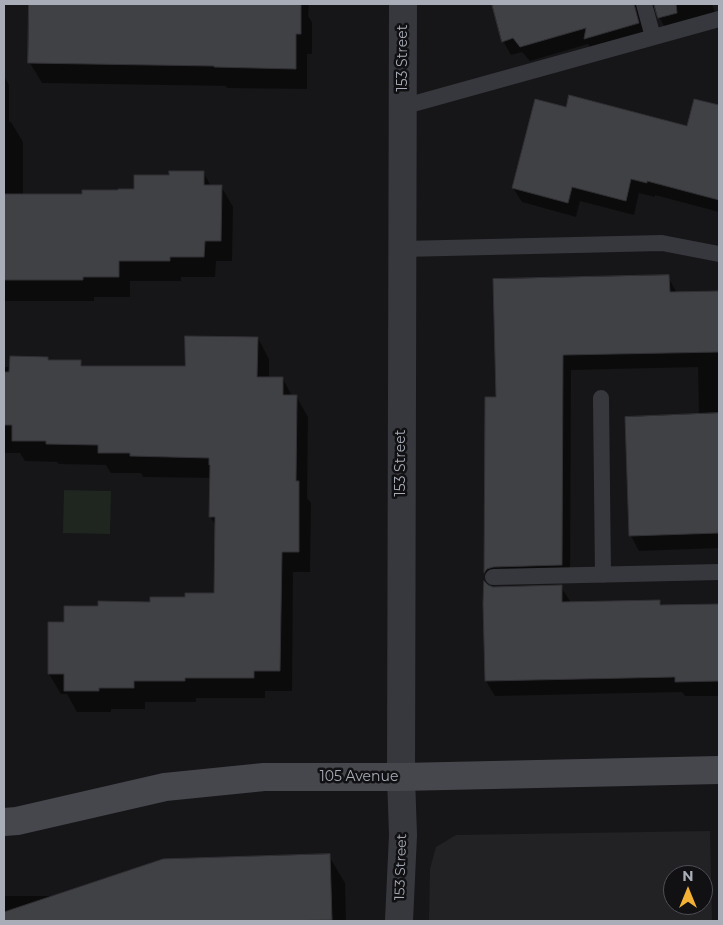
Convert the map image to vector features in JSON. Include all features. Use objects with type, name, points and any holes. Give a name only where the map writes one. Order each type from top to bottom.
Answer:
[{"type":"street","name":"153 Street","points":[[399,921],[403,835],[401,777],[403,4]]},
{"type":"street","name":"105 Avenue","points":[[4,822],[165,787],[264,778],[719,770]]},
{"type":"lane","points":[[644,4],[653,37]]},
{"type":"lane","points":[[402,107],[719,19]]},
{"type":"lane","points":[[402,249],[662,243],[719,254]]},
{"type":"lane","points":[[602,398],[604,575]]},
{"type":"lane","points":[[493,578],[719,572]]},
{"type":"shaded area","points":[[64,490],[111,491],[110,534],[63,533]]},
{"type":"shaded area","points":[[710,831],[711,865],[663,865],[663,915],[712,915],[712,921],[429,921],[430,869],[436,847],[456,835]]},
{"type":"building","points":[[29,4],[301,4],[301,34],[296,34],[296,69],[28,63]]},
{"type":"building","points":[[492,4],[634,4],[639,23],[584,39],[586,28],[520,47],[513,38],[502,42]]},
{"type":"building","points":[[654,4],[676,4],[677,13],[658,18]]},
{"type":"building","points":[[569,95],[687,126],[694,99],[719,105],[719,200],[647,181],[647,183],[631,179],[626,201],[572,187],[568,203],[512,188],[535,99],[566,107]]},
{"type":"building","points":[[169,171],[204,171],[204,185],[222,185],[221,241],[205,241],[204,257],[170,257],[170,261],[119,261],[119,277],[83,277],[83,280],[4,280],[4,194],[82,194],[82,190],[134,189],[134,175],[169,175]]},
{"type":"building","points":[[669,275],[670,292],[719,291],[719,352],[563,355],[562,565],[493,567],[487,569],[484,573],[485,397],[496,397],[493,279]]},
{"type":"building","points":[[185,336],[258,337],[257,377],[283,377],[283,395],[297,395],[296,481],[299,481],[299,552],[282,552],[280,671],[254,671],[254,678],[185,678],[185,681],[134,681],[134,688],[64,691],[64,674],[48,674],[48,622],[64,622],[64,606],[98,606],[98,601],[150,602],[150,597],[185,597],[185,593],[214,593],[215,517],[209,517],[209,458],[130,456],[130,453],[98,453],[98,445],[46,444],[46,441],[12,441],[12,425],[4,425],[4,372],[9,372],[10,356],[48,357],[48,360],[81,360],[81,366],[185,366]]},
{"type":"building","points":[[719,413],[719,533],[629,536],[625,417]]},
{"type":"building","points":[[484,581],[493,587],[562,585],[562,602],[660,600],[660,605],[719,604],[719,681],[675,682],[675,677],[485,681]]},
{"type":"building","points":[[330,854],[332,920],[4,921],[4,912],[163,859]]}]
